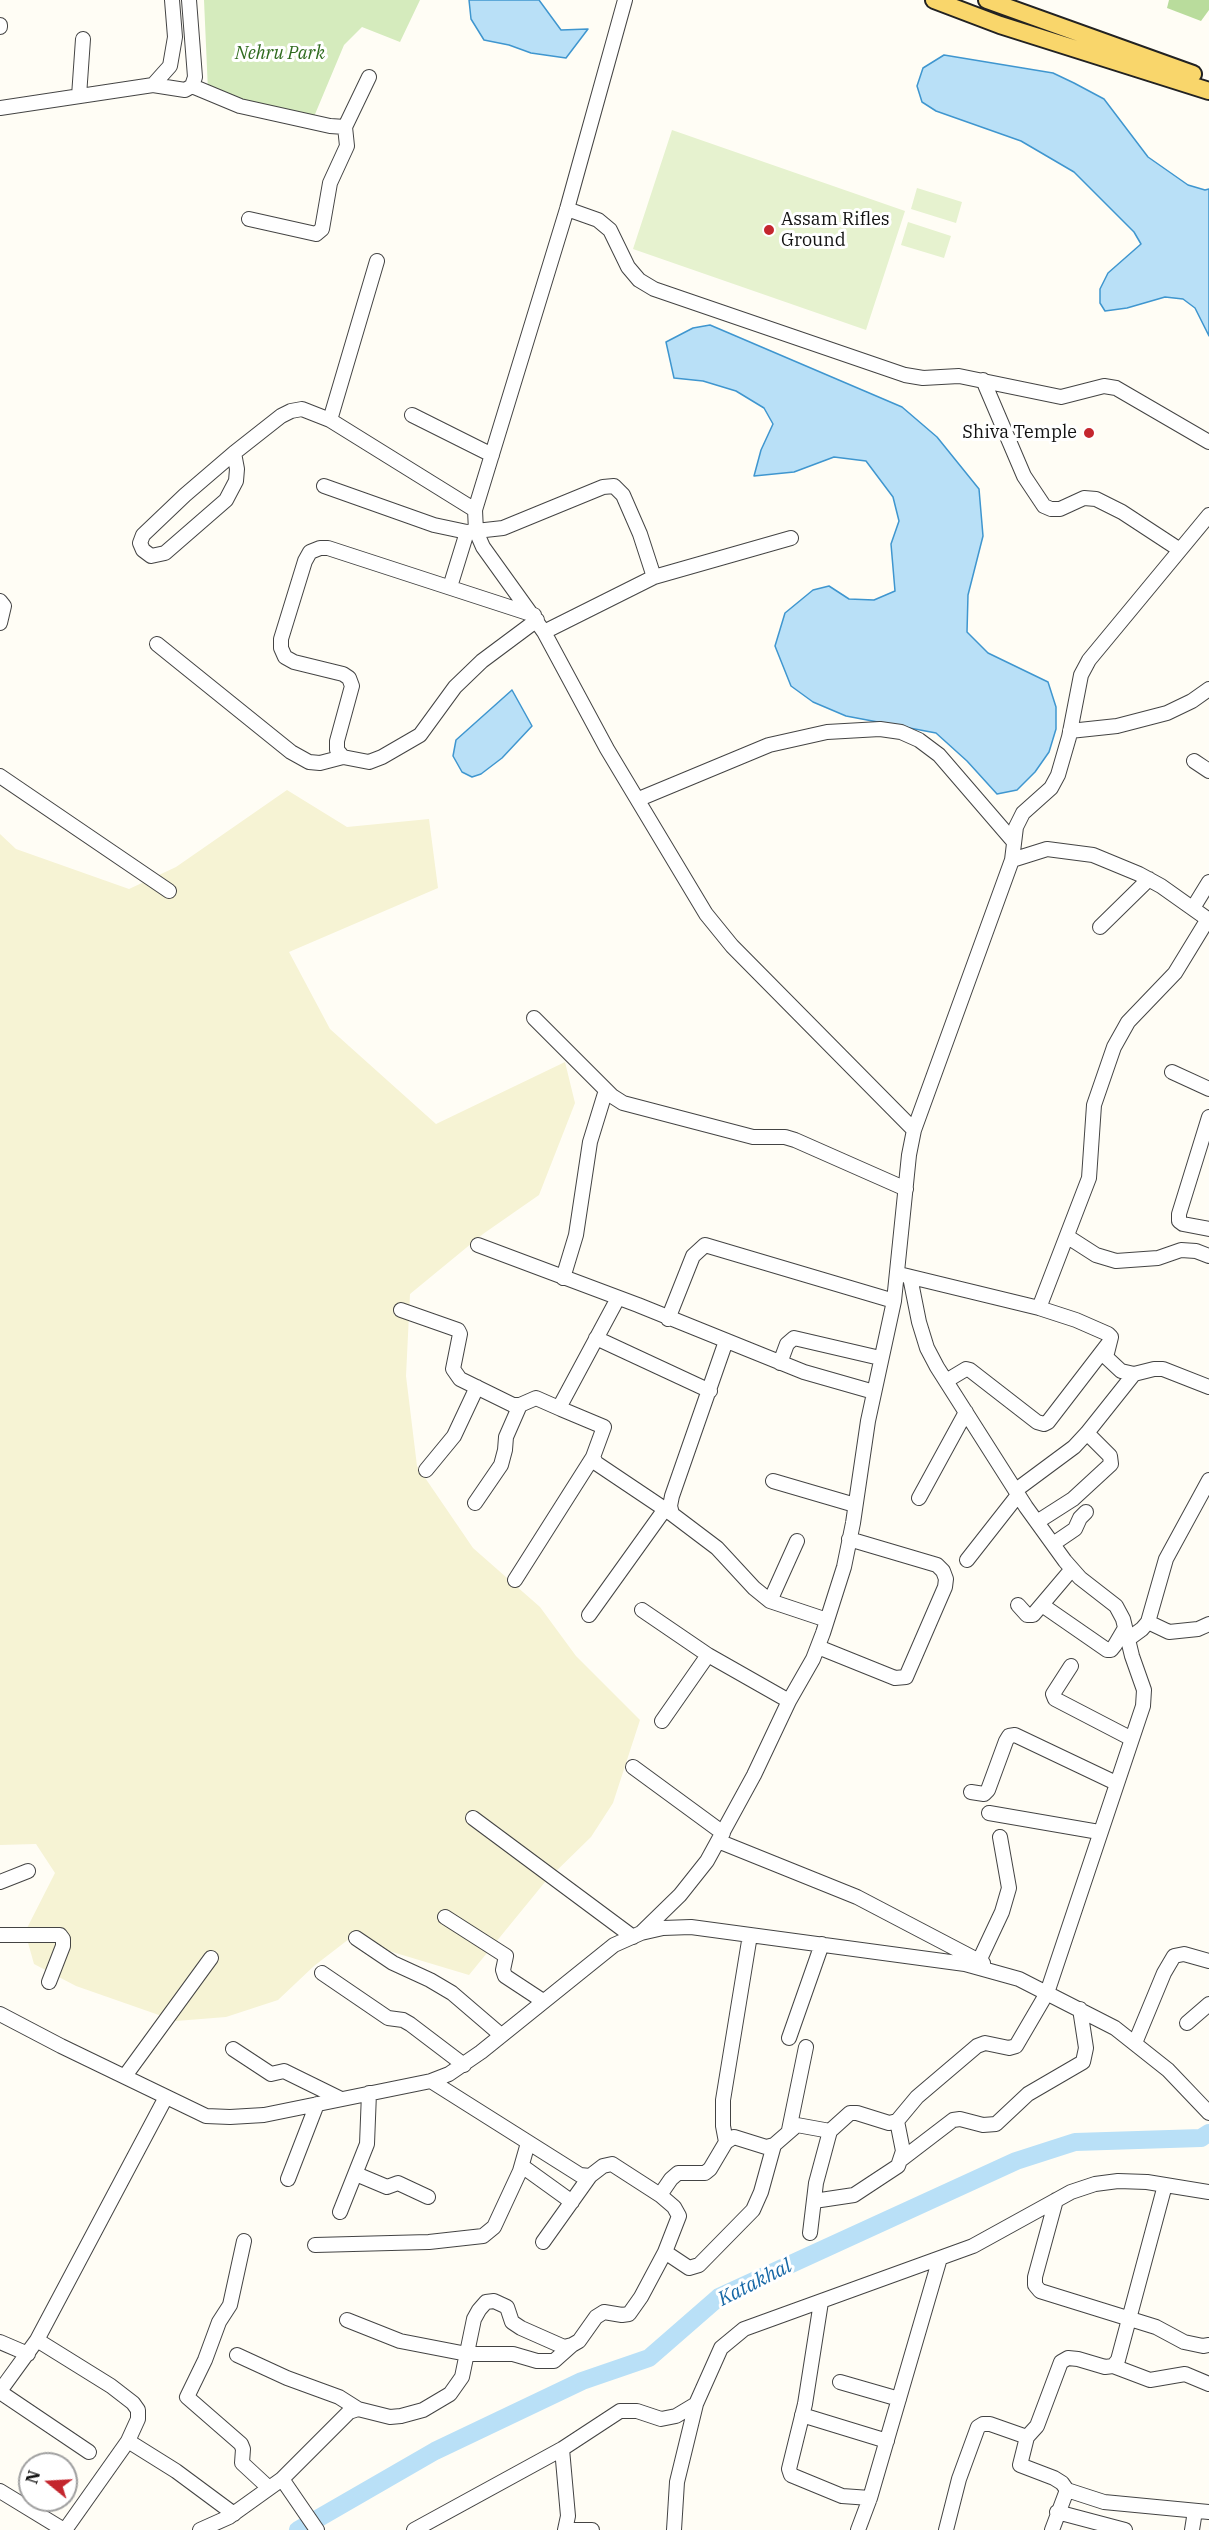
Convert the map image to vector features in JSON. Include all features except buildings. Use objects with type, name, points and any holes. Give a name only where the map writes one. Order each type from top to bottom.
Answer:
[{"type":"main road","points":[[934,0],[1000,25],[1209,90]]},
{"type":"main road","points":[[987,0],[1006,3],[1143,57],[1209,79]]},
{"type":"street","points":[[153,86],[170,66],[175,37],[172,0]]},
{"type":"street","points":[[189,0],[195,77],[192,87]]},
{"type":"street","points":[[450,587],[472,532],[475,510],[567,209],[625,0]]},
{"type":"street","points":[[79,96],[83,39]]},
{"type":"street","points":[[249,219],[316,234],[322,229],[330,183],[347,146],[345,127],[369,77]]},
{"type":"street","points":[[0,108],[153,86],[175,90],[192,87],[240,106],[330,126],[345,127]]},
{"type":"street","points":[[567,209],[598,220],[610,230],[628,267],[639,280],[654,289],[891,372],[922,378],[959,376],[1060,398],[1104,386],[1116,388],[1209,442]]},
{"type":"street","points":[[330,420],[377,261]]},
{"type":"street","points":[[982,380],[1024,476],[1044,506],[1060,509],[1084,498],[1096,499],[1122,512],[1180,550]]},
{"type":"street","points":[[234,453],[237,469],[236,481],[226,500],[165,554],[151,556],[143,550],[140,543],[143,535],[185,495],[234,453],[291,411],[312,411],[330,420],[475,510]]},
{"type":"street","points":[[412,415],[492,455]]},
{"type":"street","points":[[324,486],[435,525],[472,532],[503,528],[603,487],[614,486],[623,495],[636,524],[654,577]]},
{"type":"street","points":[[810,2233],[819,2168],[830,2131],[850,2113],[889,2123],[897,2121],[917,2097],[977,2046],[985,2043],[1009,2048],[1016,2046],[1047,1993],[1143,1706],[1144,1690],[1123,1619],[1116,1606],[1072,1569],[1053,1544],[1017,1493],[927,1348],[904,1276],[906,1189],[914,1130],[1012,860],[1016,827],[1023,813],[1051,788],[1058,775],[1070,731],[1081,675],[1089,660],[1209,514]]},
{"type":"street","points":[[472,532],[538,623],[607,749],[706,914],[732,946],[914,1130]]},
{"type":"street","points":[[157,644],[291,752],[309,762],[320,763],[343,757],[369,762],[382,758],[420,735],[455,687],[482,662],[538,623],[654,577],[791,538]]},
{"type":"street","points":[[343,757],[337,750],[337,741],[350,697],[352,686],[349,678],[343,674],[294,662],[285,657],[281,648],[281,639],[305,561],[310,552],[328,548],[450,587],[538,623]]},
{"type":"street","points":[[0,601],[4,606],[0,623]]},
{"type":"street","points":[[1070,731],[1117,726],[1167,713],[1192,701],[1209,689]]},
{"type":"street","points":[[639,799],[769,745],[826,732],[880,729],[901,732],[919,740],[939,755],[1014,842]]},
{"type":"street","points":[[1194,760],[1209,771]]},
{"type":"street","points":[[0,776],[169,891]]},
{"type":"street","points":[[1012,860],[1047,849],[1069,851],[1119,864],[1149,879],[1208,920],[1175,973],[1134,1015],[1114,1047],[1094,1105],[1089,1178],[1039,1308]]},
{"type":"street","points":[[1100,927],[1149,879]]},
{"type":"street","points":[[1193,908],[1209,882]]},
{"type":"street","points":[[534,1018],[617,1100],[632,1107],[753,1137],[784,1137],[795,1140],[906,1189]]},
{"type":"street","points":[[1172,1072],[1209,1089]]},
{"type":"street","points":[[562,1278],[576,1235],[590,1142],[606,1090]]},
{"type":"street","points":[[1209,1117],[1179,1214],[1179,1221],[1183,1224],[1209,1229]]},
{"type":"street","points":[[1068,1237],[1096,1255],[1116,1261],[1158,1258],[1181,1250],[1196,1251],[1209,1256]]},
{"type":"street","points":[[478,1245],[780,1363],[874,1392]]},
{"type":"street","points":[[668,1319],[693,1256],[705,1245],[894,1301]]},
{"type":"street","points":[[637,1935],[696,1878],[754,1775],[818,1647],[849,1539],[880,1358],[894,1301],[904,1276]]},
{"type":"street","points":[[904,1276],[1039,1308],[1104,1332],[1111,1337],[1106,1351],[1108,1361],[1121,1371],[1134,1374],[1163,1369],[1209,1387]]},
{"type":"street","points":[[561,1409],[561,1401],[618,1298]]},
{"type":"street","points":[[400,1310],[458,1330],[460,1334],[453,1369],[460,1379],[506,1401],[520,1405],[536,1398],[604,1427],[593,1457],[514,1580]]},
{"type":"street","points":[[596,1338],[710,1390]]},
{"type":"street","points":[[780,1363],[787,1344],[794,1338],[880,1358]]},
{"type":"street","points":[[589,1615],[668,1512],[726,1341]]},
{"type":"street","points":[[946,1381],[966,1369],[970,1370],[1037,1422],[1044,1424],[1048,1422],[1109,1343]]},
{"type":"street","points":[[967,1560],[1017,1493],[1088,1433],[1134,1374]]},
{"type":"street","points":[[426,1470],[454,1436],[477,1387]]},
{"type":"street","points":[[475,1503],[501,1465],[506,1450],[506,1437],[520,1405]]},
{"type":"street","points":[[919,1498],[966,1412]]},
{"type":"street","points":[[1037,1522],[1073,1499],[1111,1464],[1110,1456],[1088,1433]]},
{"type":"street","points":[[593,1457],[596,1463],[717,1548],[754,1588],[770,1601],[827,1620]]},
{"type":"street","points":[[1042,1605],[1107,1650],[1111,1650],[1126,1634],[1142,1629],[1148,1622],[1166,1559],[1209,1480]]},
{"type":"street","points":[[773,1481],[855,1505]]},
{"type":"street","points":[[1053,1544],[1075,1529],[1086,1512]]},
{"type":"street","points":[[818,1647],[895,1678],[906,1677],[945,1587],[944,1571],[937,1565],[849,1539]]},
{"type":"street","points":[[770,1601],[797,1540]]},
{"type":"street","points":[[1018,1605],[1027,1615],[1033,1615],[1072,1569]]},
{"type":"street","points":[[642,1610],[708,1655],[789,1701]]},
{"type":"street","points":[[1148,1622],[1169,1632],[1198,1629],[1209,1624]]},
{"type":"street","points":[[662,1721],[708,1655]]},
{"type":"street","points":[[1071,1666],[1053,1694],[1055,1699],[1132,1739]]},
{"type":"street","points":[[971,1792],[984,1794],[988,1790],[1009,1736],[1015,1736],[1116,1783]]},
{"type":"street","points":[[633,1767],[720,1837],[857,1897],[1004,1974],[1116,2028],[1168,2070],[1209,2113]]},
{"type":"street","points":[[989,1813],[1099,1832]]},
{"type":"street","points":[[472,1818],[637,1935]]},
{"type":"street","points":[[979,1961],[1002,1912],[1009,1888],[1000,1837]]},
{"type":"street","points":[[0,1882],[27,1871]]},
{"type":"street","points":[[445,1917],[506,1956],[503,1970],[505,1976],[543,2001]]},
{"type":"street","points":[[0,2014],[206,2116],[230,2117],[264,2115],[431,2081],[464,2065],[614,1946],[637,1935],[663,1928],[691,1927],[822,1944],[965,1964],[1004,1974]]},
{"type":"street","points":[[0,1935],[60,1935],[63,1939],[63,1946],[49,1982]]},
{"type":"street","points":[[726,2142],[722,2120],[723,2100],[750,1935]]},
{"type":"street","points":[[356,1938],[393,1964],[430,1980],[452,1993],[501,2035]]},
{"type":"street","points":[[789,2038],[822,1944]]},
{"type":"street","points":[[1135,2043],[1164,1973],[1174,1956],[1184,1954],[1209,1961]]},
{"type":"street","points":[[125,2076],[211,1958]]},
{"type":"street","points":[[322,1973],[388,2018],[410,2024],[464,2065]]},
{"type":"street","points":[[1188,2023],[1209,2004]]},
{"type":"street","points":[[813,2201],[854,2195],[898,2166],[902,2159],[953,2120],[967,2119],[990,2126],[996,2124],[1035,2089],[1083,2062],[1086,2048],[1080,2009]]},
{"type":"street","points":[[789,2130],[806,2047]]},
{"type":"street","points":[[233,2049],[271,2074],[284,2071],[341,2098]]},
{"type":"street","points":[[431,2081],[580,2175],[590,2176]]},
{"type":"street","points":[[340,2212],[356,2174],[369,2130],[369,2093]]},
{"type":"street","points":[[88,2452],[0,2391],[37,2340],[166,2097]]},
{"type":"street","points":[[288,2179],[316,2104]]},
{"type":"street","points":[[897,2121],[902,2140],[902,2159]]},
{"type":"street","points":[[665,2252],[689,2268],[699,2265],[753,2210],[761,2192],[774,2145],[789,2130],[797,2126],[806,2125],[830,2131]]},
{"type":"street","points":[[660,2195],[671,2178],[678,2173],[705,2173],[710,2169],[726,2142],[734,2137],[758,2146],[774,2145]]},
{"type":"street","points":[[315,2245],[418,2242],[483,2236],[494,2227],[522,2166],[528,2143]]},
{"type":"street","points":[[347,2320],[400,2341],[467,2354],[513,2354],[537,2361],[554,2361],[579,2341],[596,2317],[604,2312],[629,2314],[641,2297],[665,2252],[679,2216],[674,2207],[660,2195],[612,2164],[603,2166],[590,2176],[543,2242]]},
{"type":"street","points":[[522,2166],[572,2202]]},
{"type":"street","points":[[356,2174],[387,2187],[402,2184],[428,2197]]},
{"type":"street","points":[[674,2530],[677,2482],[696,2404],[711,2367],[721,2348],[731,2337],[744,2329],[973,2246],[1056,2200],[1095,2184],[1118,2181],[1209,2192]]},
{"type":"street","points":[[1113,2366],[1118,2360],[1165,2185]]},
{"type":"street","points":[[1056,2200],[1035,2277],[1035,2284],[1040,2291],[1156,2327],[1184,2342],[1209,2345]]},
{"type":"street","points":[[244,2241],[230,2305],[219,2322],[206,2360],[187,2397],[241,2444],[242,2463],[269,2488]]},
{"type":"street","points":[[858,2530],[870,2498],[940,2258]]},
{"type":"street","points":[[237,2355],[287,2378],[339,2397],[358,2409],[390,2417],[423,2410],[457,2388],[462,2377],[472,2326],[479,2310],[486,2302],[494,2301],[507,2307],[512,2322],[521,2328],[564,2347],[572,2345]]},
{"type":"street","points":[[821,2302],[802,2415],[789,2469],[791,2475],[842,2496],[870,2498]]},
{"type":"street","points":[[0,2491],[64,2530],[128,2441],[138,2419],[138,2410],[133,2403],[111,2386],[37,2340]]},
{"type":"street","points":[[0,2342],[27,2354]]},
{"type":"street","points":[[1192,2530],[1202,2512],[1104,2502],[1067,2490],[1054,2478],[1020,2465],[1027,2437],[1037,2426],[1061,2362],[1068,2358],[1105,2367],[1113,2366],[1150,2380],[1185,2374],[1209,2384]]},
{"type":"street","points":[[840,2382],[899,2399]]},
{"type":"street","points":[[414,2530],[562,2449],[620,2411],[642,2413],[661,2419],[676,2416],[696,2404]]},
{"type":"street","points":[[200,2530],[234,2514],[282,2479],[335,2423],[349,2412],[358,2409]]},
{"type":"street","points":[[802,2415],[887,2441]]},
{"type":"street","points":[[946,2530],[959,2479],[978,2427],[990,2424],[1027,2437]]},
{"type":"street","points":[[128,2441],[176,2471],[234,2514]]},
{"type":"street","points":[[562,2449],[568,2516],[565,2530],[592,2530]]},
{"type":"street","points":[[282,2479],[317,2530]]},
{"type":"street","points":[[1052,2530],[1067,2490]]},
{"type":"street","points":[[1057,2512],[1125,2530]]},
{"type":"shaded area","points":[[287,790],[347,827],[429,819],[438,888],[289,952],[330,1029],[436,1124],[565,1062],[575,1103],[539,1195],[483,1234],[410,1294],[406,1376],[417,1466],[473,1548],[540,1607],[576,1656],[640,1720],[613,1803],[591,1837],[545,1882],[469,1975],[349,1939],[314,1966],[278,2000],[226,2017],[176,2021],[76,1986],[34,1964],[25,1932],[55,1873],[36,1844],[0,1845],[0,834],[16,849],[129,889],[176,867]]},
{"type":"green space","name":"Nehru Park","points":[[204,0],[420,0],[400,42],[362,27],[344,45],[313,119],[208,91]]},
{"type":"green space","points":[[1169,0],[1209,0],[1209,10],[1201,21],[1167,8]]},
{"type":"green space","name":"Assam Rifles Ground","points":[[672,130],[905,211],[866,330],[633,249]]},
{"type":"green space","points":[[917,188],[962,202],[956,223],[911,209]]},
{"type":"green space","points":[[908,222],[951,236],[944,258],[901,245]]},
{"type":"water","points":[[469,0],[539,0],[561,30],[588,29],[566,58],[531,53],[509,45],[484,40],[471,19]]},
{"type":"water","points":[[944,55],[1053,73],[1074,83],[1104,99],[1148,157],[1188,185],[1209,189],[1209,336],[1195,308],[1183,299],[1165,297],[1127,308],[1105,311],[1100,303],[1100,289],[1108,273],[1141,244],[1134,232],[1074,172],[1021,141],[936,111],[922,102],[917,86],[923,68]]},
{"type":"water","points":[[710,325],[902,407],[937,437],[979,489],[983,536],[968,595],[967,632],[988,653],[1048,682],[1056,707],[1056,729],[1049,752],[1035,772],[1017,790],[997,794],[967,761],[936,733],[846,716],[813,702],[791,686],[775,646],[785,613],[813,590],[829,586],[849,599],[874,600],[895,591],[891,544],[899,521],[893,497],[866,461],[834,457],[794,472],[754,476],[761,450],[773,424],[764,408],[736,391],[703,381],[674,378],[666,342],[693,328]]},
{"type":"water","points":[[512,690],[532,726],[502,758],[481,774],[472,777],[462,772],[453,756],[456,740]]},
{"type":"waterway","name":"Katakhal","points":[[298,2530],[435,2451],[582,2381],[649,2358],[719,2297],[1016,2161],[1075,2142],[1201,2138],[1209,2133]]},
{"type":"place","name":"Assam Rifles Ground","points":[[769,230]]},
{"type":"place","name":"Shiva Temple","points":[[1089,433]]}]
